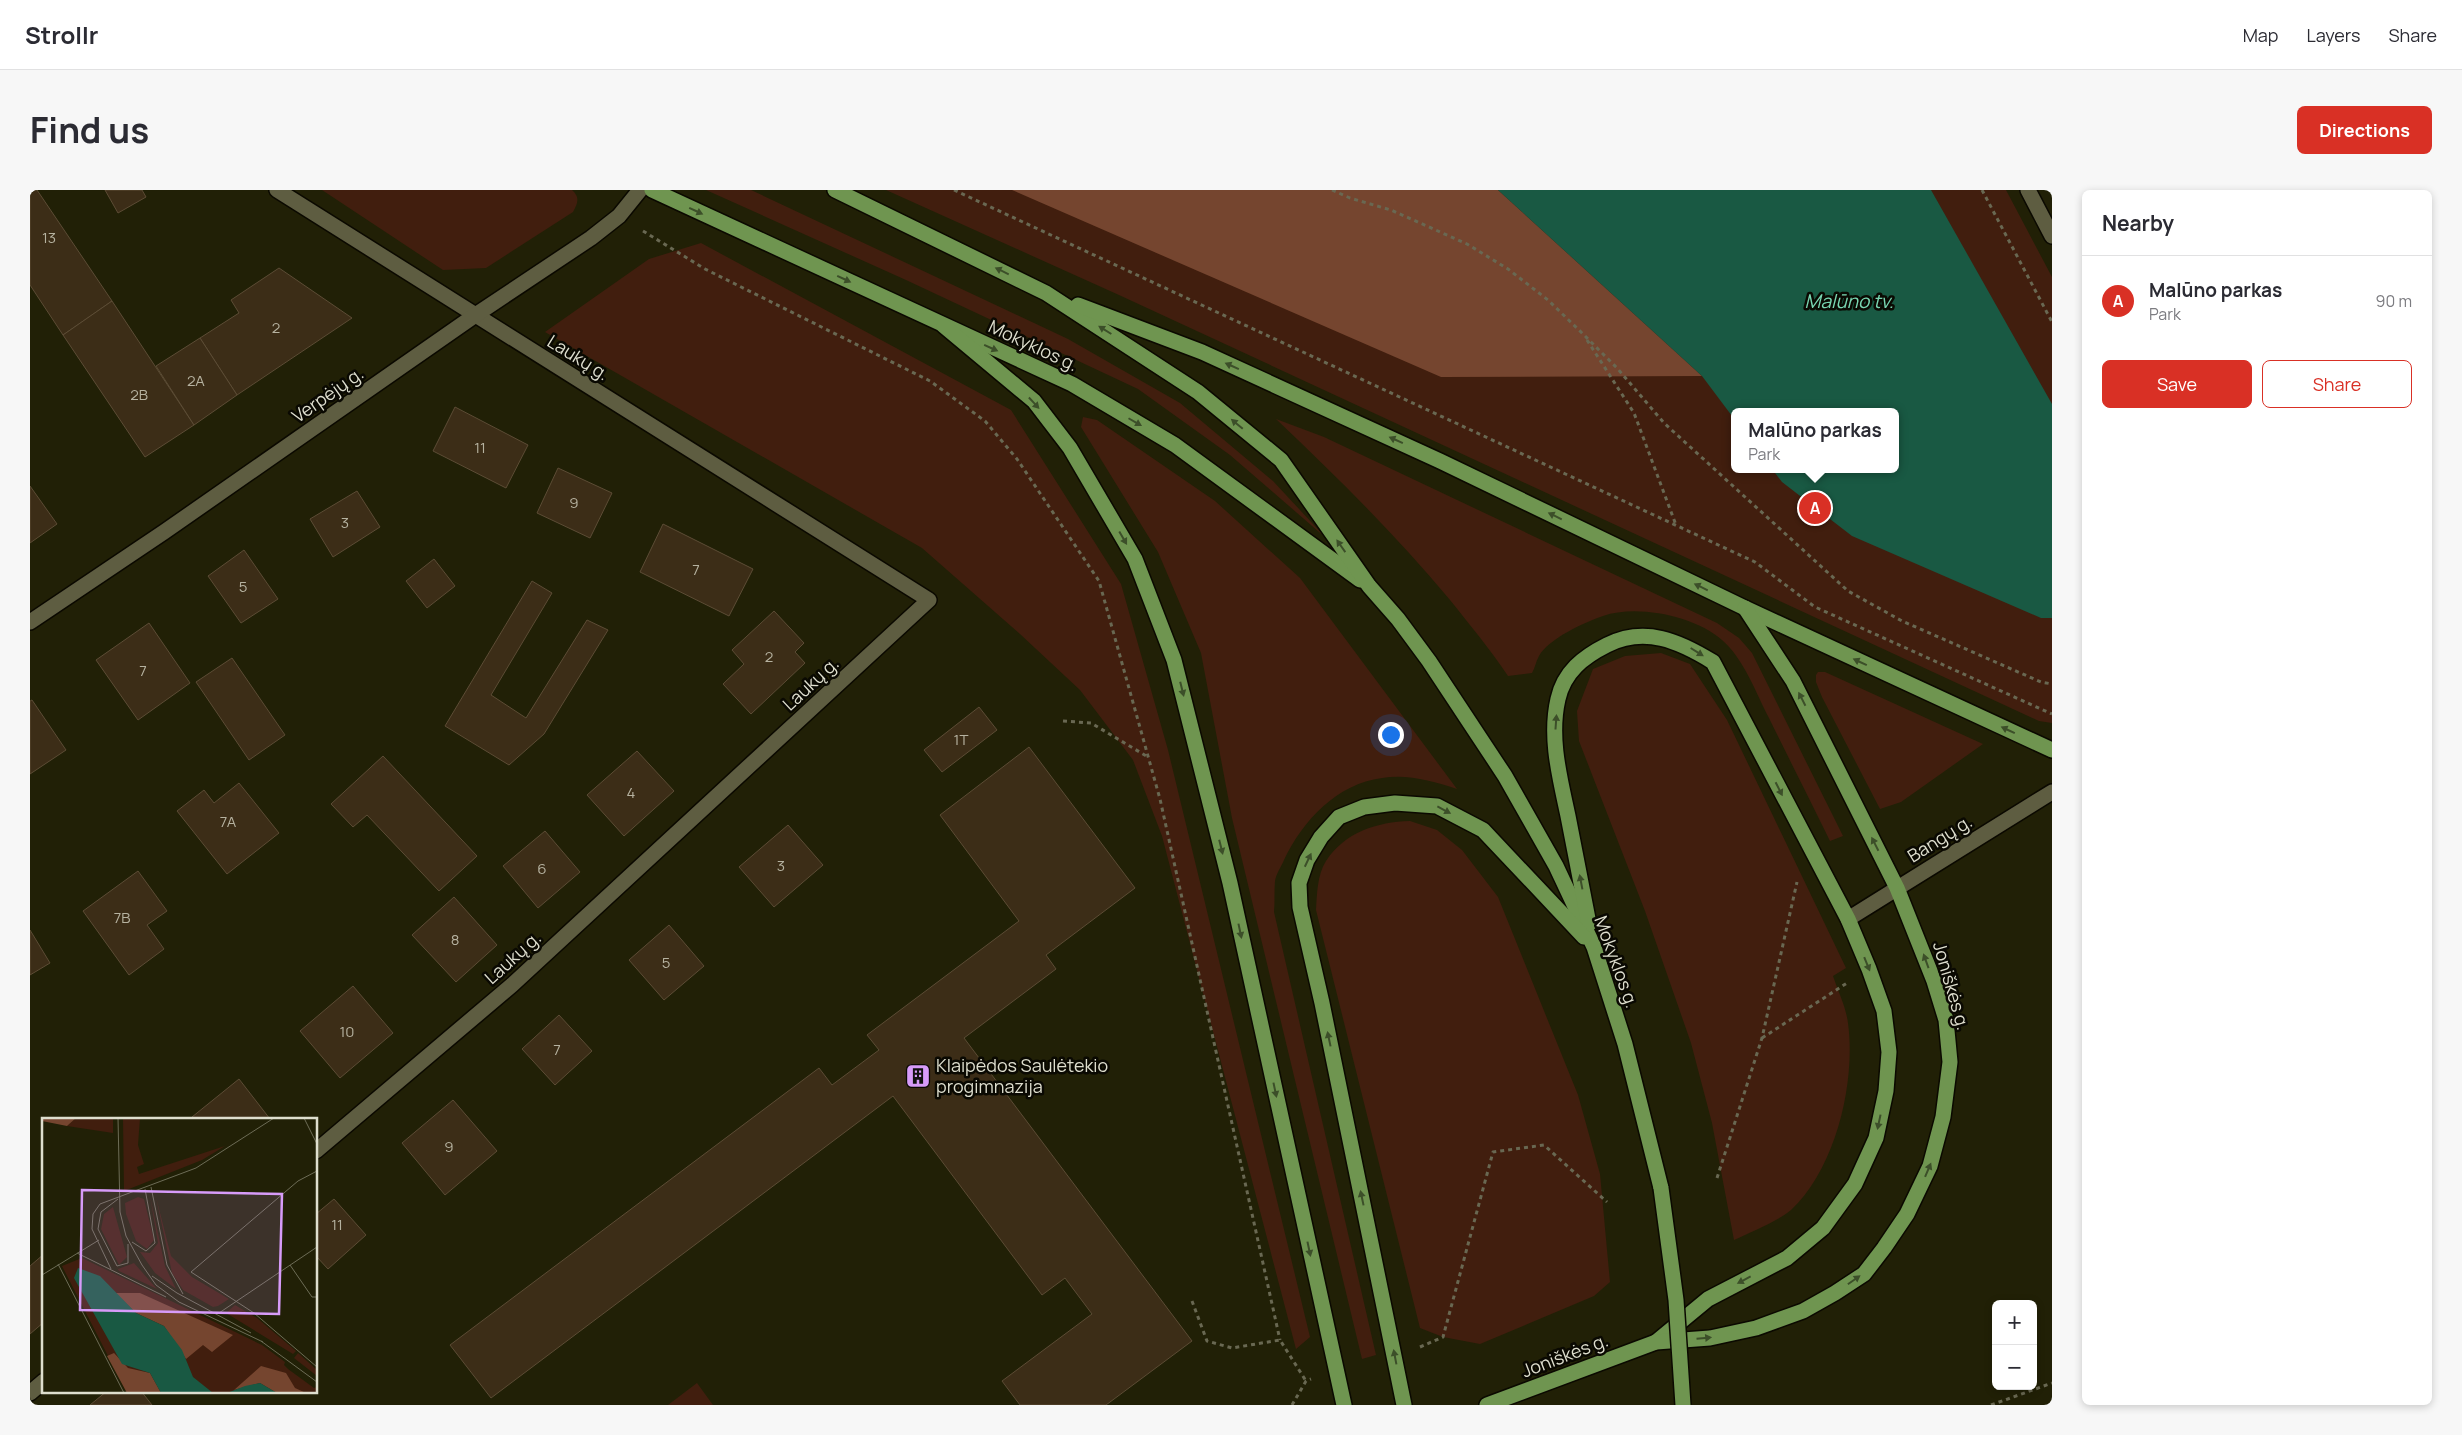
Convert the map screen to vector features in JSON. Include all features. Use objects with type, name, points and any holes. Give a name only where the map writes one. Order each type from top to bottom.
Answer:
[{"type":"main road","name":"Mokyklos g.","points":[[652,190],[1072,384],[1175,445],[1370,586]]},
{"type":"main road","name":"Mokyklos g.","points":[[835,190],[1046,292],[1198,392],[1281,460],[1370,586],[1398,619],[1429,661],[1505,776],[1556,866],[1594,947],[1630,1062],[1661,1188],[1676,1300],[1683,1405]]},
{"type":"main road","points":[[1046,292],[1228,364],[1440,460],[1745,608],[2052,750]]},
{"type":"main road","points":[[944,326],[1034,401],[1070,448],[1136,560],[1174,660],[1230,883],[1344,1405]]},
{"type":"main road","name":"Joniškės g.","points":[[1487,1405],[1656,1342],[1710,1338],[1756,1328],[1802,1311],[1864,1274],[1907,1214],[1930,1166],[1943,1117],[1950,1062],[1946,1020],[1921,946],[1897,888],[1793,681],[1745,608]]},
{"type":"main road","name":"Joniškės g.","points":[[1594,947],[1555,749],[1558,699],[1569,674],[1586,655],[1618,639],[1651,636],[1686,645],[1713,662],[1848,919],[1884,1011],[1889,1052],[1886,1092],[1876,1138],[1855,1184],[1823,1228],[1787,1258],[1708,1299],[1656,1342]]},
{"type":"main road","points":[[1404,1405],[1324,1013],[1300,907],[1299,883],[1307,860],[1321,836],[1339,817],[1364,807],[1395,803],[1437,806],[1483,830],[1594,947]]},
{"type":"street","points":[[278,190],[474,316]]},
{"type":"street","name":"Verpėjų g.","points":[[30,622],[164,532],[474,316],[591,238],[619,216],[640,190]]},
{"type":"street","points":[[2028,190],[2052,236]]},
{"type":"street","name":"Laukų g.","points":[[318,1149],[512,985],[929,600],[474,316]]},
{"type":"street","name":"Bangų g.","points":[[1848,919],[2052,792]]},
{"type":"street","points":[[30,1393],[42,1383]]},
{"type":"path","points":[[954,190],[1755,562],[1815,606],[2052,714]]},
{"type":"path","points":[[1332,190],[1350,198],[1391,210],[1467,244],[1508,269],[1528,284],[1548,300],[1617,368],[1664,423],[1848,591],[1902,620],[2041,682],[2052,684]]},
{"type":"path","points":[[1982,190],[2052,322]]},
{"type":"path","points":[[619,216],[705,269],[930,381],[985,421],[1018,459],[1099,581],[1162,809],[1280,1340],[1306,1381]]},
{"type":"path","points":[[1583,334],[1634,413],[1676,525]]},
{"type":"path","points":[[1063,721],[1091,723],[1149,758]]},
{"type":"path","points":[[1716,1178],[1762,1038],[1806,840]]},
{"type":"path","points":[[1762,1038],[1869,969]]},
{"type":"path","points":[[1394,1357],[1443,1337],[1493,1152],[1544,1144],[1607,1202]]},
{"type":"path","points":[[1192,1301],[1206,1341],[1232,1348],[1280,1340]]},
{"type":"path","points":[[1292,1405],[1306,1381],[1337,1373]]},
{"type":"path","points":[[1991,1405],[2052,1383]]},
{"type":"shaded area","points":[[322,190],[572,190],[577,200],[573,212],[486,268],[443,270]]},
{"type":"shaded area","points":[[706,190],[751,190],[1068,339],[1180,403],[1273,481],[1326,538],[1230,455],[1138,389],[906,280]]},
{"type":"shaded area","points":[[886,190],[2006,190],[2052,277],[2052,723],[2039,721],[1119,295]]},
{"type":"shaded area","points":[[1012,190],[1498,190],[1702,376],[1441,377]]},
{"type":"shaded area","points":[[701,243],[1011,410],[1121,584],[1168,750],[1310,1337],[1296,1349],[1162,836],[1133,760],[1080,690],[1020,634],[922,548],[545,332],[649,259]]},
{"type":"shaded area","points":[[1083,417],[1097,420],[1215,501],[1300,578],[1457,789],[1429,781],[1401,777],[1382,778],[1350,788],[1323,806],[1311,818],[1292,845],[1277,873],[1275,881],[1274,912],[1376,1355],[1362,1359],[1232,818],[1201,653],[1158,552],[1081,427]]},
{"type":"shaded area","points":[[1276,419],[1324,437],[1717,623],[1739,638],[1752,653],[1843,836],[1830,841],[1749,677],[1737,657],[1722,640],[1697,624],[1665,614],[1632,611],[1617,613],[1587,622],[1558,637],[1550,643],[1538,658],[1532,673],[1508,676],[1450,600],[1408,552],[1344,485]]},
{"type":"shaded area","points":[[1661,653],[1690,664],[1727,720],[1846,968],[1833,976],[1847,1017],[1850,1046],[1845,1097],[1831,1148],[1807,1192],[1791,1210],[1772,1222],[1734,1240],[1712,1123],[1691,1043],[1645,911],[1579,741],[1577,711],[1593,669],[1625,656]]},
{"type":"shaded area","points":[[1818,672],[1825,672],[1983,744],[1901,802],[1880,809],[1822,697],[1816,682]]},
{"type":"shaded area","points":[[1410,821],[1437,830],[1462,850],[1498,897],[1578,1095],[1600,1174],[1610,1282],[1594,1296],[1480,1344],[1443,1337],[1420,1328],[1316,910],[1321,872],[1326,861],[1342,843],[1374,826]]},
{"type":"shaded area","points":[[697,1383],[713,1405],[668,1405]]},
{"type":"water","name":"Malūno tv.","points":[[1498,190],[1931,190],[2052,404],[2052,618],[2041,618],[1852,536],[1782,482],[1775,473],[1899,473],[1899,408],[1731,408],[1731,415],[1702,376]]},
{"type":"building","points":[[30,190],[37,190],[112,301],[63,335],[30,285]]},
{"type":"building","points":[[105,190],[142,190],[146,197],[118,213]]},
{"type":"building","points":[[279,268],[352,318],[237,395],[200,338],[239,313],[231,300]]},
{"type":"building","points":[[112,301],[194,425],[145,457],[63,335]]},
{"type":"building","points":[[200,338],[237,395],[194,425],[156,366]]},
{"type":"building","points":[[455,407],[528,445],[506,488],[433,451]]},
{"type":"building","points":[[558,468],[612,493],[590,538],[537,513]]},
{"type":"building","points":[[30,486],[57,524],[30,543]]},
{"type":"building","points":[[357,491],[380,527],[333,557],[310,519]]},
{"type":"building","points":[[663,524],[753,569],[729,616],[640,572]]},
{"type":"building","points":[[244,550],[278,599],[241,623],[208,576]]},
{"type":"building","points":[[434,559],[455,586],[427,608],[406,581]]},
{"type":"building","points":[[532,581],[552,593],[491,695],[526,718],[587,620],[608,630],[544,734],[509,765],[445,726]]},
{"type":"building","points":[[774,611],[804,643],[795,652],[805,663],[751,714],[723,684],[744,664],[732,650]]},
{"type":"building","points":[[149,623],[190,683],[138,720],[96,660]]},
{"type":"building","points":[[232,658],[285,735],[249,760],[196,682]]},
{"type":"building","points":[[32,700],[66,750],[30,774],[30,701]]},
{"type":"building","points":[[979,707],[997,730],[942,772],[924,750]]},
{"type":"building","name":"Klaipėdos Saulėtekio progimnazija","points":[[1029,747],[1135,888],[1046,955],[1056,969],[964,1038],[1192,1341],[1106,1405],[1020,1405],[1002,1381],[1092,1314],[1065,1278],[1042,1295],[893,1096],[491,1398],[450,1345],[819,1068],[832,1085],[879,1050],[867,1035],[1019,921],[940,815]]},
{"type":"building","points":[[637,751],[674,791],[624,836],[587,795]]},
{"type":"building","points":[[383,756],[477,856],[439,891],[367,815],[353,827],[331,804]]},
{"type":"building","points":[[239,783],[279,833],[227,874],[177,811],[204,790],[214,803]]},
{"type":"building","points":[[788,825],[823,865],[774,907],[739,867]]},
{"type":"building","points":[[545,831],[580,872],[538,908],[503,866]]},
{"type":"building","points":[[138,871],[167,911],[147,925],[164,949],[129,975],[83,911]]},
{"type":"building","points":[[454,897],[497,945],[456,982],[412,935]]},
{"type":"building","points":[[669,925],[704,966],[664,1000],[629,960]]},
{"type":"building","points":[[30,930],[50,963],[30,975]]},
{"type":"building","points":[[353,986],[393,1033],[340,1078],[300,1031]]},
{"type":"building","points":[[559,1015],[592,1051],[555,1085],[522,1049]]},
{"type":"building","points":[[239,1079],[269,1118],[192,1118]]},
{"type":"building","points":[[453,1100],[497,1151],[445,1195],[402,1143]]},
{"type":"building","points":[[334,1199],[366,1235],[328,1269],[318,1258],[318,1212]]},
{"type":"building","points":[[42,1256],[42,1324],[30,1334],[30,1266]]},
{"type":"building","points":[[106,1392],[142,1392],[152,1405],[90,1405]]},
{"type":"place","name":"Malūno parkas","points":[[1815,508]]},
{"type":"place","name":"Klaipėdos Saulėtekio progimnazija","points":[[918,1076]]}]
